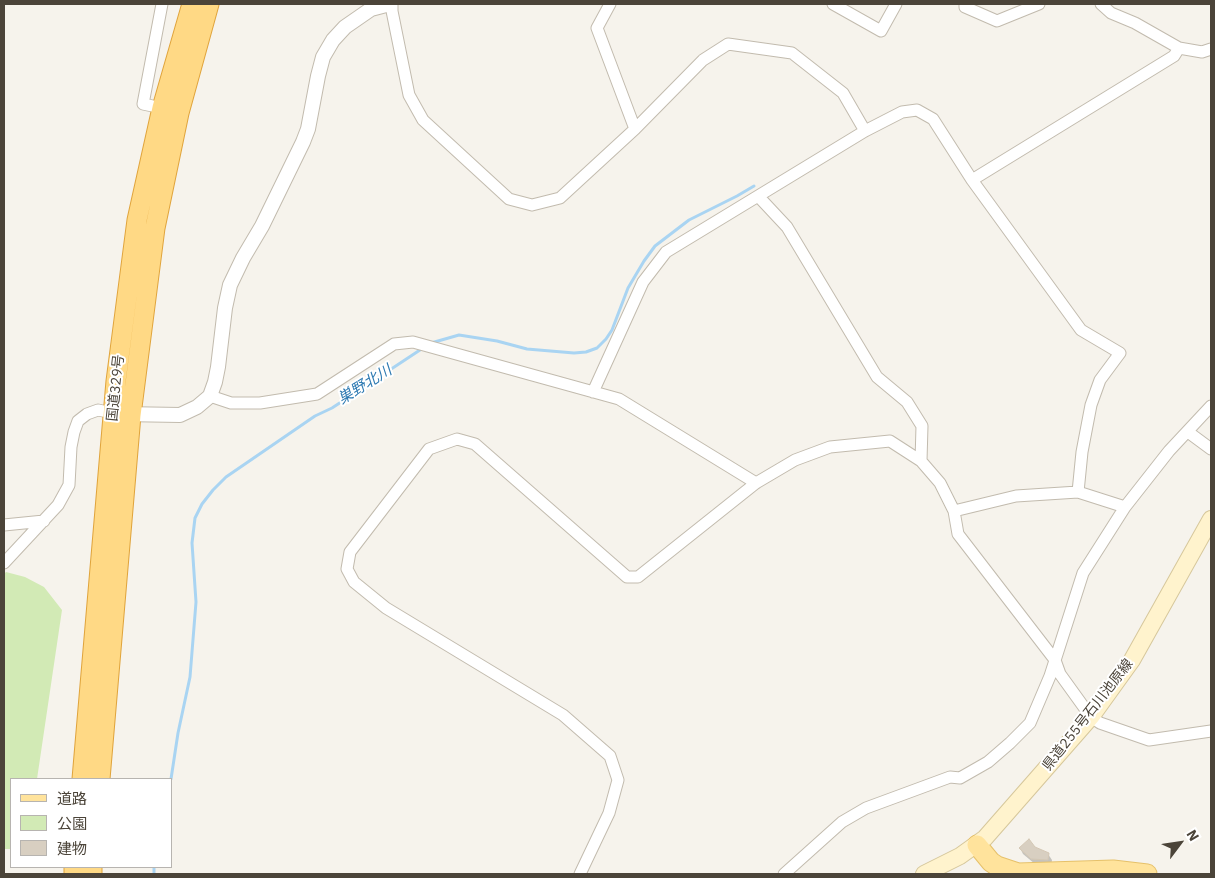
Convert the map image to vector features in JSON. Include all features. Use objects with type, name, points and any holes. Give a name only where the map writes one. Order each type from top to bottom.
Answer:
[{"type":"highway","name":"国道329号","points":[[100,778],[122,414],[137,220],[162,108],[192,4]]},
{"type":"highway","name":"国道329号","points":[[82,778],[122,414],[155,228],[179,113],[209,4]]},
{"type":"main road","name":"県道255号石川池原線","points":[[924,874],[960,856],[977,845],[994,830],[1091,717],[1132,660],[1211,519]]},
{"type":"main road","points":[[977,845],[991,862],[1018,873],[1113,872],[1147,874]]},
{"type":"street","points":[[162,4],[143,104],[162,108]]},
{"type":"street","points":[[4,564],[58,505],[69,486],[71,447],[78,421],[87,414],[98,410],[122,414],[180,415],[197,407],[210,396],[218,367],[225,308],[230,285],[262,226],[303,142],[308,129],[323,57],[333,40],[345,27],[370,9],[391,4],[408,95],[423,120],[509,200],[532,204],[560,198],[635,129],[703,60],[728,44],[792,53],[843,92],[865,131]]},
{"type":"street","points":[[610,4],[597,28],[635,129]]},
{"type":"street","points":[[833,4],[881,31],[896,4]]},
{"type":"street","points":[[965,4],[964,7],[997,21],[1039,4]]},
{"type":"street","points":[[1101,4],[1112,12],[1180,48],[1202,52],[1211,49]]},
{"type":"street","points":[[972,180],[1174,56],[1180,48]]},
{"type":"street","points":[[594,392],[643,282],[666,252],[865,131],[902,112],[917,110],[933,119],[972,180],[1081,330],[1120,353],[1100,380],[1091,405],[1082,452],[1078,492]]},
{"type":"street","points":[[758,196],[787,227],[877,378],[907,402],[922,426],[921,461]]},
{"type":"street","points":[[210,396],[231,402],[260,403],[317,394],[394,344],[413,342],[619,399],[756,483]]},
{"type":"street","points":[[784,874],[842,822],[866,808],[950,777],[960,778],[988,762],[1010,744],[1030,723],[1050,676],[1083,573],[1125,507],[1169,451],[1211,406]]},
{"type":"street","points":[[1188,432],[1211,449]]},
{"type":"street","points":[[580,874],[609,813],[618,780],[610,756],[564,715],[386,608],[354,582],[347,569],[350,552],[429,449],[457,438],[476,444],[627,577],[638,577],[756,483],[795,460],[830,447],[890,440],[921,461],[940,483],[954,511],[958,534],[1055,660],[1060,674],[1091,717],[1107,726],[1149,740],[1211,731]]},
{"type":"street","points":[[954,511],[1016,496],[1078,492],[1125,507]]},
{"type":"street","points":[[4,526],[44,520]]},
{"type":"green space","points":[[6,572],[25,577],[44,587],[62,610],[37,778],[10,778],[10,849],[4,849],[4,574]]},
{"type":"building","points":[[1029,839],[1035,847],[1049,853],[1048,860],[1031,859],[1019,848]]},
{"type":"waterway","name":"巣野北川","points":[[431,343],[459,335],[497,341],[527,349],[574,353],[586,352],[597,348],[612,330],[628,288],[655,246],[689,220],[754,186]]},
{"type":"waterway","name":"巣野北川","points":[[171,778],[178,733],[190,677],[196,602],[192,543],[195,518],[202,504],[226,477],[315,416],[332,408],[423,348]]},
{"type":"waterway","name":"巣野北川","points":[[154,868],[154,874]]}]
